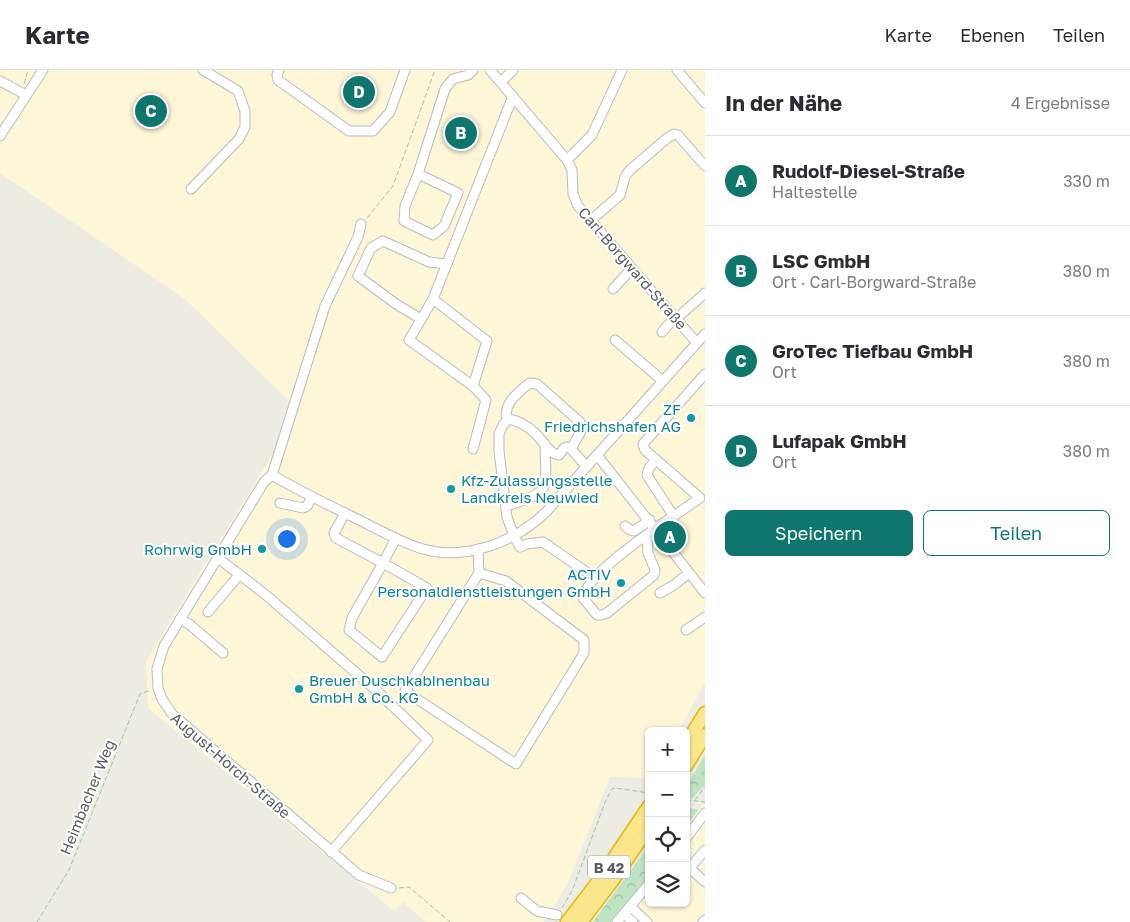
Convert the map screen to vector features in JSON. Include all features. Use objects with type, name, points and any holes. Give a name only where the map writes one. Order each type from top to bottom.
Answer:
[{"type":"highway","points":[[690,737],[705,713]]},
{"type":"highway","points":[[690,759],[705,734]]},
{"type":"highway","name":"B 42","points":[[562,918],[597,883],[645,812]]},
{"type":"highway","name":"B 42","points":[[581,922],[645,833]]},
{"type":"street","points":[[0,136],[24,93],[43,70]]},
{"type":"street","points":[[278,70],[276,75],[278,80],[349,131],[373,131],[390,112],[405,70]]},
{"type":"street","points":[[418,174],[458,193],[444,226],[433,235],[404,221],[405,206],[418,174],[445,89],[453,79],[468,75],[472,70]]},
{"type":"street","name":"Carl-Borgward-Straße","points":[[490,70],[568,160],[572,170],[573,194],[578,206],[697,343]]},
{"type":"street","points":[[501,82],[513,70]]},
{"type":"street","points":[[568,160],[592,135],[622,70]]},
{"type":"street","points":[[677,70],[705,103]]},
{"type":"street","points":[[191,189],[239,139],[245,127],[245,111],[238,91],[206,71]]},
{"type":"street","points":[[0,81],[24,93]]},
{"type":"street","points":[[473,448],[486,400],[473,386],[409,340],[434,299],[513,96]]},
{"type":"street","points":[[590,221],[620,195],[625,177],[629,171],[671,135],[678,135],[705,166]]},
{"type":"street","points":[[361,224],[358,237],[325,306],[272,476],[396,538],[426,550],[453,552],[478,549],[502,542],[514,536],[539,518],[705,334]]},
{"type":"street","points":[[421,320],[358,276],[371,248],[383,241],[429,262],[447,264]]},
{"type":"street","points":[[613,289],[632,268]]},
{"type":"street","points":[[662,332],[705,293]]},
{"type":"street","points":[[434,299],[487,341],[473,386]]},
{"type":"street","points":[[615,340],[663,381]]},
{"type":"street","points":[[647,536],[648,552],[655,570],[654,574],[607,613],[597,615],[584,600],[583,596],[585,590],[603,569],[656,529],[700,498],[644,450],[643,444],[705,374]]},
{"type":"street","points":[[509,420],[507,408],[510,401],[527,384],[537,384],[580,422],[581,431],[571,449]]},
{"type":"street","points":[[509,420],[532,431],[557,455],[564,448],[571,449],[587,467]]},
{"type":"street","points":[[509,420],[501,429],[499,442],[506,506],[514,536],[520,547],[543,542],[585,571]]},
{"type":"street","points":[[506,506],[532,498],[544,486],[546,478],[545,444]]},
{"type":"street","points":[[597,455],[650,520],[705,593]]},
{"type":"street","points":[[656,460],[649,468],[647,475],[674,517]]},
{"type":"street","name":"August-Horch-Straße","points":[[272,476],[264,482],[164,646],[157,669],[158,688],[162,699],[172,714],[331,852],[359,875],[391,888]]},
{"type":"street","points":[[280,503],[303,508],[307,506],[312,497]]},
{"type":"street","points":[[345,513],[334,533],[336,538],[383,562],[427,588],[382,657],[349,630],[352,618],[383,562],[396,538]]},
{"type":"street","points":[[625,526],[634,531],[650,520]]},
{"type":"street","points":[[478,549],[479,573],[405,691],[516,764],[584,653],[584,640],[506,581],[479,573]]},
{"type":"street","points":[[218,558],[266,594],[377,691],[428,740],[331,852]]},
{"type":"street","points":[[660,593],[690,573]]},
{"type":"street","points":[[208,612],[240,575]]},
{"type":"street","points":[[686,630],[705,616]]},
{"type":"street","points":[[180,619],[189,624],[223,654]]},
{"type":"street","points":[[690,833],[705,813]]},
{"type":"street","points":[[690,864],[705,850]]},
{"type":"street","points":[[690,868],[705,882]]},
{"type":"street","points":[[617,922],[645,889]]},
{"type":"street","points":[[521,898],[537,911],[562,918]]},
{"type":"street","points":[[627,910],[633,922]]},
{"type":"street","points":[[627,910],[647,922]]},
{"type":"path","points":[[24,93],[28,70]]},
{"type":"path","points":[[361,224],[393,186],[435,70]]},
{"type":"path","name":"Heimbacher Weg","points":[[37,922],[69,870],[140,694],[158,688]]},
{"type":"path","points":[[695,801],[705,787]]},
{"type":"path","points":[[562,918],[606,800],[612,789],[645,792]]},
{"type":"path","points":[[690,800],[705,802]]},
{"type":"path","points":[[391,888],[409,887],[450,922]]},
{"type":"shaded area","points":[[0,70],[705,70],[705,683],[680,727],[645,727],[645,778],[610,777],[571,876],[549,917],[543,922],[426,922],[403,902],[394,911],[148,708],[146,661],[274,452],[289,401],[185,299],[0,173]]},
{"type":"shaded area","points":[[705,801],[705,922],[611,922],[645,883],[645,907],[690,907],[690,822]]},
{"type":"green space","points":[[705,755],[705,784],[703,787],[690,784],[690,781]]},
{"type":"green space","points":[[690,784],[703,787],[693,798],[690,798]]},
{"type":"green space","points":[[690,808],[698,810],[690,821]]},
{"type":"green space","points":[[645,850],[645,873],[611,922],[593,922]]},
{"type":"green space","points":[[645,873],[645,883],[611,922]]},
{"type":"place","name":"Lufapak GmbH","points":[[359,92]]},
{"type":"place","name":"GroTec Tiefbau GmbH","points":[[151,111]]},
{"type":"place","name":"LSC GmbH","points":[[461,133]]},
{"type":"place","name":"ZF Friedrichshafen AG","points":[[691,418]]},
{"type":"place","name":"Kfz-Zulassungsstelle Landkreis Neuwied","points":[[451,489]]},
{"type":"place","name":"Rudolf-Diesel-Straße","points":[[670,537]]},
{"type":"place","name":"Rohrwig GmbH","points":[[262,549]]},
{"type":"place","name":"ACTIV Personaldienstleistungen GmbH","points":[[621,583]]},
{"type":"place","name":"Breuer Duschkabinenbau GmbH & Co. KG","points":[[299,689]]}]
